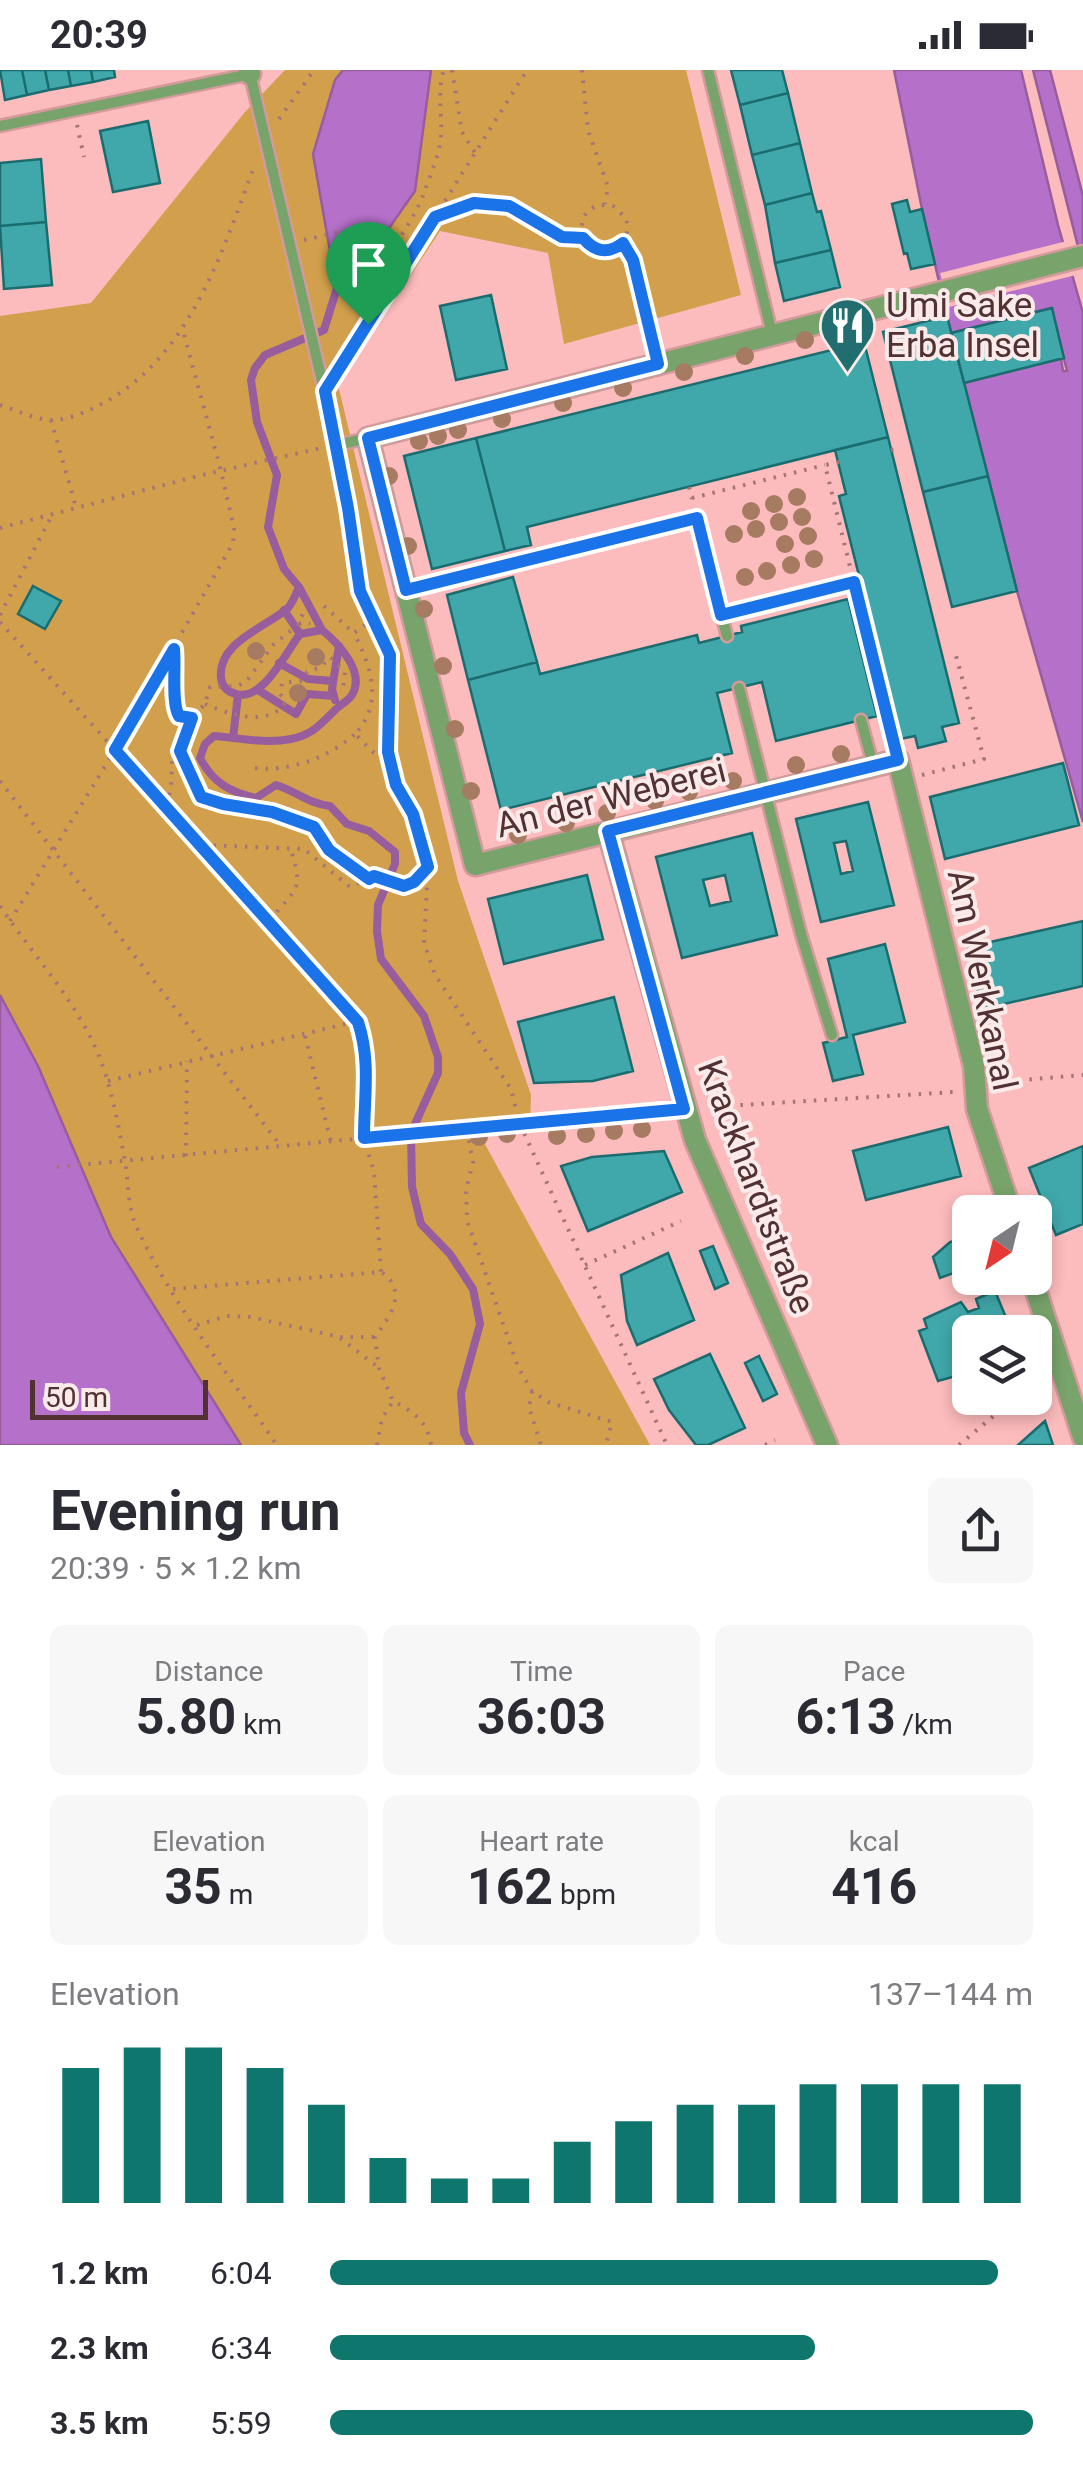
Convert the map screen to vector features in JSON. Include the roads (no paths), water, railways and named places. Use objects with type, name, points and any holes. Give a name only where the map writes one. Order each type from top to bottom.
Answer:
[{"type":"street","points":[[368,438],[1083,256]]},
{"type":"street","name":"An der Weberei","points":[[368,438],[475,865],[872,766],[900,770]]},
{"type":"street","name":"Am Werkkanal","points":[[900,770],[974,1066],[973,1088],[1006,1195]]},
{"type":"street","name":"Krackhardtstraße","points":[[608,831],[695,1140],[827,1445]]},
{"type":"street","points":[[1037,1295],[1083,1436]]},
{"type":"lane","points":[[708,70],[772,334]]},
{"type":"lane","points":[[0,126],[249,72],[337,445],[368,438]]},
{"type":"lane","points":[[406,590],[697,518],[726,636]]},
{"type":"lane","points":[[739,688],[801,934],[832,1035]]},
{"type":"lane","points":[[861,720],[872,766]]},
{"type":"waterway","points":[[344,265],[324,330],[265,355],[251,380],[257,422],[277,475],[268,527],[284,569],[299,587],[288,608],[235,645],[222,665],[221,678],[233,693],[255,691],[273,674],[300,634],[322,630],[348,659],[355,686],[348,699],[305,735],[272,741],[214,736],[205,744],[200,758],[211,774],[230,789],[256,798],[276,785],[330,806],[347,824],[369,831],[395,852],[395,864],[378,905],[377,931],[381,959],[424,1016],[438,1057],[438,1073],[411,1133],[412,1187],[421,1224],[450,1254],[473,1289],[480,1324],[461,1393],[464,1433],[470,1445]]},
{"type":"waterway","points":[[299,587],[322,630]]},
{"type":"waterway","points":[[284,610],[300,634]]},
{"type":"waterway","points":[[335,700],[332,689],[339,646]]},
{"type":"waterway","points":[[279,663],[308,679],[333,681]]},
{"type":"waterway","points":[[258,690],[296,714],[307,694],[334,696]]},
{"type":"waterway","points":[[233,738],[238,695]]},
{"type":"place","name":"Umi Sake Erba Insel","points":[[847,374]]}]
